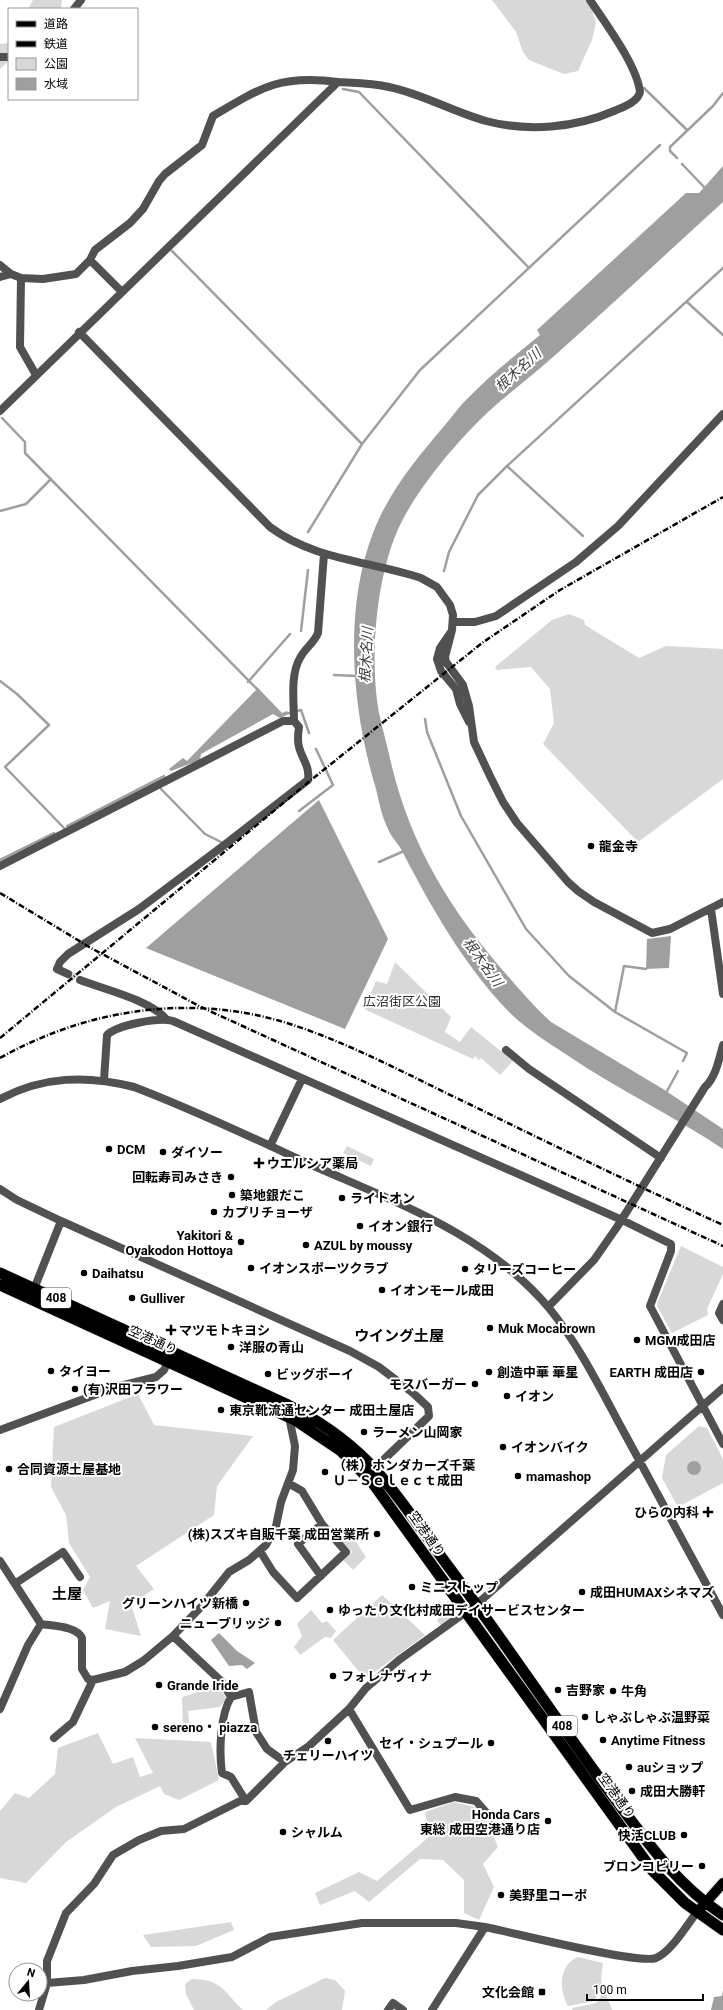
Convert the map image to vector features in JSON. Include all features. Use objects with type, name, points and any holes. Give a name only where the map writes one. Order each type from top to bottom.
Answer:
[{"type":"highway","name":"空港通り","points":[[0,1273],[174,1351],[336,1435],[374,1469],[476,1604],[565,1730],[650,1846],[676,1877],[705,1903],[723,1915]]},
{"type":"highway","name":"空港通り","points":[[0,1285],[168,1363],[291,1412],[330,1443],[372,1482],[652,1870],[663,1883],[697,1912],[723,1930]]},
{"type":"main road","points":[[697,1912],[723,1883]]},
{"type":"street","points":[[75,8],[81,0]]},
{"type":"street","points":[[0,266],[11,274],[21,278],[43,279],[76,274],[90,260],[95,250],[101,244],[130,223],[143,209],[159,181],[165,174],[202,145],[207,136],[213,116],[259,89],[287,80],[302,78],[389,87],[419,95],[498,124],[567,125],[611,112],[635,100],[640,92],[636,78],[618,44],[590,0]]},
{"type":"street","points":[[0,411],[121,291],[338,82]]},
{"type":"street","points":[[90,260],[121,291]]},
{"type":"street","points":[[0,278],[11,274]]},
{"type":"street","points":[[21,278],[20,347],[36,375]]},
{"type":"street","points":[[79,332],[270,527],[294,543],[324,554],[410,574],[429,581],[441,590],[450,605],[452,626],[445,657],[446,662],[463,685],[469,706],[474,742],[503,802],[517,823],[578,891],[613,913],[652,933],[670,929],[723,902]]},
{"type":"street","points":[[452,626],[496,616],[576,562],[618,526],[723,414]]},
{"type":"street","points":[[68,974],[57,969],[60,962],[68,954],[139,908],[306,783],[309,771],[299,747],[299,727],[294,714],[294,679],[299,658],[315,640],[318,633],[324,554]]},
{"type":"street","points":[[0,866],[294,714]]},
{"type":"street","points":[[711,909],[723,994]]},
{"type":"street","points":[[80,980],[142,1002],[163,1015],[166,1020]]},
{"type":"street","points":[[104,1080],[107,1035],[112,1030],[166,1020],[229,1045],[302,1079],[622,1220],[671,1244],[671,1251],[650,1306],[723,1444]]},
{"type":"street","points":[[548,1307],[594,1260],[622,1220],[705,1087],[709,1083],[719,1062],[723,1045]]},
{"type":"street","points":[[506,1050],[529,1069],[663,1155]]},
{"type":"street","points":[[270,1146],[302,1079]]},
{"type":"street","points":[[0,1099],[36,1084],[58,1080],[104,1080],[134,1087],[270,1146],[459,1232],[502,1262],[548,1307],[590,1369],[723,1615]]},
{"type":"street","points":[[0,1189],[17,1200],[61,1221],[350,1351],[378,1367],[413,1393],[428,1407],[429,1416],[374,1469]]},
{"type":"street","points":[[34,1289],[61,1221]]},
{"type":"street","points":[[723,1304],[719,1313],[723,1320]]},
{"type":"street","points":[[0,1430],[116,1387],[156,1377],[164,1370],[174,1351]]},
{"type":"street","points":[[47,1962],[66,1913],[94,1884],[113,1855],[139,1840],[156,1833],[161,1831],[184,1829],[240,1801],[246,1801],[285,1762],[309,1746],[349,1709],[366,1688],[399,1660],[467,1612],[723,1388]]},
{"type":"street","points":[[0,1561],[16,1583],[41,1624],[80,1634],[83,1641],[82,1669],[88,1679],[93,1680],[131,1669],[173,1636],[200,1607],[229,1572],[260,1551],[266,1545],[276,1526],[281,1502],[293,1470],[295,1446],[291,1412]]},
{"type":"street","points":[[260,1551],[273,1572],[297,1598],[346,1552],[322,1524],[302,1491],[288,1483]]},
{"type":"street","points":[[321,1576],[298,1544],[322,1524]]},
{"type":"street","points":[[16,1583],[63,1552],[80,1577]]},
{"type":"street","points":[[0,1709],[28,1644],[41,1624]]},
{"type":"street","points":[[173,1636],[222,1682],[231,1697]]},
{"type":"street","points":[[54,1738],[73,1722],[93,1680]]},
{"type":"street","points":[[246,1801],[231,1777],[222,1773],[219,1753],[227,1704],[231,1697],[249,1692],[256,1732],[267,1749],[285,1762]]},
{"type":"street","points":[[349,1709],[410,1810],[455,1797],[476,1801],[491,1818]]},
{"type":"street","points":[[48,1983],[84,1980],[132,1970],[178,1966],[225,1958],[240,1954],[270,1937],[362,1923],[456,1924],[485,1927],[567,1945],[650,1960],[664,1952],[697,1912]]},
{"type":"street","points":[[432,2010],[485,1927]]},
{"type":"street","points":[[388,2010],[393,2003],[403,2010]]},
{"type":"green space","points":[[33,0],[62,0],[61,8],[29,8]]},
{"type":"green space","points":[[492,0],[589,0],[596,23],[592,40],[578,71],[564,74],[529,60],[523,52],[516,32]]},
{"type":"green space","points":[[8,43],[8,62],[0,69],[0,44]]},
{"type":"green space","points":[[569,614],[584,620],[585,625],[639,658],[666,646],[723,649],[723,779],[638,842],[543,744],[554,723],[550,689],[531,667],[497,670],[495,667],[552,620]]},
{"type":"green space","name":"広沼街区公園","points":[[395,962],[451,1017],[445,1032],[460,1042],[471,1027],[513,1061],[500,1075],[481,1058],[479,1060],[475,1056],[473,1059],[364,1009],[376,981],[387,984]]},
{"type":"green space","points":[[347,1146],[374,1159],[371,1166],[343,1153]]},
{"type":"green space","points":[[681,1246],[723,1267],[723,1274],[707,1309],[708,1315],[672,1333],[657,1306]]},
{"type":"green space","points":[[138,1394],[154,1425],[253,1436],[217,1486],[214,1515],[136,1566],[154,1589],[131,1604],[141,1636],[105,1629],[110,1601],[93,1608],[83,1590],[90,1577],[69,1543],[66,1515],[51,1487],[54,1427]]},
{"type":"green space","points":[[699,1426],[707,1428],[723,1459],[723,1483],[678,1507],[662,1478],[666,1455]]},
{"type":"green space","points":[[350,1528],[355,1534],[354,1539],[366,1557],[353,1570],[343,1560],[352,1552],[340,1539]]},
{"type":"green space","points":[[382,1595],[425,1635],[365,1679],[333,1640]]},
{"type":"green space","points":[[448,1600],[458,1614],[442,1626],[437,1621]]},
{"type":"green space","points":[[311,1610],[322,1623],[327,1621],[336,1631],[331,1638],[325,1637],[300,1655],[294,1647],[302,1636],[297,1624]]},
{"type":"green space","points":[[218,1686],[226,1698],[220,1707],[188,1711],[190,1731],[183,1729],[182,1697]]},
{"type":"green space","points":[[98,1733],[113,1764],[133,1757],[140,1777],[153,1773],[135,1738],[211,1742],[219,1780],[179,1800],[164,1794],[160,1786],[116,1807],[66,1842],[26,1883],[0,1878],[0,1811],[15,1793],[29,1798],[55,1774],[58,1748]]},
{"type":"green space","points":[[454,1802],[475,1807],[489,1825],[498,1847],[483,1864],[494,1887],[479,1920],[464,1913],[464,1880],[443,1860],[420,1859],[369,1902],[355,1891],[320,1905],[315,1893],[359,1872],[377,1881],[430,1836],[425,1812]]},
{"type":"green space","points":[[231,1922],[234,1930],[196,1946],[151,1947],[143,1935]]},
{"type":"green space","points":[[578,1957],[603,1963],[601,1978],[602,1988],[594,2001],[568,2006],[563,1993],[562,1978],[567,1966],[571,1961]]},
{"type":"green space","points":[[325,1978],[335,1980],[345,1991],[342,2010],[266,2010],[276,2002]]},
{"type":"green space","points":[[192,1979],[216,1984],[222,1988],[243,2010],[194,2010],[186,1994],[185,1984]]},
{"type":"green space","points":[[605,1991],[612,2010],[572,2010],[573,2008],[596,2003]]},
{"type":"water","name":"根木名川","points":[[723,166],[723,202],[551,359],[481,419],[451,451],[415,498],[392,543],[380,591],[375,642],[375,667],[379,713],[400,797],[422,851],[451,902],[468,926],[486,950],[517,986],[551,1022],[663,1089],[723,1129],[723,1149],[625,1091],[536,1034],[508,1011],[463,955],[449,935],[400,848],[391,835],[381,809],[361,727],[354,661],[354,627],[357,595],[364,563],[373,533],[395,489],[414,463],[466,400],[494,373],[540,335],[537,330],[686,193],[699,193]]},
{"type":"water","points":[[258,688],[282,713],[287,711],[289,714],[280,718],[273,714],[201,754],[200,760],[171,771],[169,769],[183,758],[187,761]]},
{"type":"water","points":[[319,800],[388,939],[345,1029],[146,948]]},
{"type":"water","points":[[671,936],[669,968],[646,969],[647,939]]},
{"type":"water","points":[[694,1461],[699,1463],[701,1468],[699,1473],[694,1475],[689,1473],[687,1468],[689,1463]]},
{"type":"water","points":[[219,1633],[237,1651],[255,1663],[247,1669],[242,1665],[229,1666],[211,1640]]},
{"type":"water","points":[[723,1990],[723,2010],[711,2010],[714,1997],[722,1996]]},
{"type":"waterway","points":[[644,88],[687,130]]},
{"type":"waterway","points":[[343,89],[359,92],[529,268]]},
{"type":"waterway","points":[[677,158],[670,151],[670,147],[713,106],[723,93]]},
{"type":"waterway","points":[[308,532],[362,444],[420,370],[660,145]]},
{"type":"waterway","points":[[682,164],[705,188]]},
{"type":"waterway","points":[[172,251],[362,444]]},
{"type":"waterway","points":[[444,571],[449,552],[478,495],[507,466],[723,268]]},
{"type":"waterway","points":[[687,302],[723,335]]},
{"type":"waterway","points":[[2,418],[25,442],[25,453],[257,689]]},
{"type":"waterway","points":[[507,466],[583,536]]},
{"type":"waterway","points":[[0,511],[26,504],[51,479]]},
{"type":"waterway","points":[[301,631],[308,570]]},
{"type":"waterway","points":[[248,682],[290,634]]},
{"type":"waterway","name":"根木名川","points":[[334,675],[357,676]]},
{"type":"waterway","points":[[0,681],[17,694],[49,725],[5,767],[64,828]]},
{"type":"waterway","points":[[289,713],[301,710],[309,733]]},
{"type":"waterway","points":[[425,719],[427,732],[461,816],[526,929],[569,976],[615,1012]]},
{"type":"waterway","points":[[299,811],[333,785],[316,749]]},
{"type":"waterway","points":[[67,826],[164,776]]},
{"type":"waterway","points":[[161,789],[205,834],[221,842]]},
{"type":"waterway","points":[[0,860],[54,833]]},
{"type":"waterway","points":[[379,862],[404,851]]},
{"type":"waterway","points":[[646,969],[624,966],[615,1012],[687,1053],[683,1061]]},
{"type":"waterway","points":[[666,1093],[678,1071]]},
{"type":"tunnel","points":[[68,974],[80,980]]},
{"type":"railway","points":[[0,1038],[311,780],[482,643],[560,590],[723,497]]},
{"type":"railway","points":[[0,893],[91,948],[201,1007],[723,1246]]},
{"type":"railway","points":[[0,1058],[34,1041],[69,1027],[105,1017],[142,1011],[179,1008],[216,1009],[253,1015],[290,1024],[336,1041],[723,1225]]},
{"type":"place","name":"龍金寺","points":[[591,846]]},
{"type":"place","name":"DCM","points":[[109,1149]]},
{"type":"place","name":"ダイソー","points":[[163,1152]]},
{"type":"place","name":"ウエルシア薬局","points":[[259,1163]]},
{"type":"place","name":"回転寿司みさき","points":[[231,1177]]},
{"type":"place","name":"築地銀だこ","points":[[232,1195]]},
{"type":"place","name":"ライトオン","points":[[342,1198]]},
{"type":"place","name":"カプリチョーザ","points":[[214,1212]]},
{"type":"place","name":"イオン銀行","points":[[360,1226]]},
{"type":"place","name":"Yakitori & Oyakodon Hottoya","points":[[241,1242]]},
{"type":"place","name":"AZUL by moussy","points":[[306,1245]]},
{"type":"place","name":"イオンスポーツクラブ","points":[[251,1268]]},
{"type":"place","name":"タリーズコーヒー","points":[[465,1269]]},
{"type":"place","name":"Daihatsu","points":[[84,1273]]},
{"type":"place","name":"イオンモール成田","points":[[382,1290]]},
{"type":"place","name":"Gulliver","points":[[132,1298]]},
{"type":"place","name":"Muk Mocabrown","points":[[490,1328]]},
{"type":"place","name":"マツモトキヨシ","points":[[171,1330]]},
{"type":"place","name":"MGM成田店","points":[[637,1340]]},
{"type":"place","name":"洋服の青山","points":[[231,1347]]},
{"type":"place","name":"タイヨー","points":[[51,1371]]},
{"type":"place","name":"創造中華 華星","points":[[489,1372]]},
{"type":"place","name":"EARTH 成田店","points":[[701,1372]]},
{"type":"place","name":"ビッグボーイ","points":[[268,1374]]},
{"type":"place","name":"モスバーガー","points":[[475,1384]]},
{"type":"place","name":"(有)沢田フラワー","points":[[75,1389]]},
{"type":"place","name":"イオン","points":[[507,1396]]},
{"type":"place","name":"東京靴流通センター 成田土屋店","points":[[221,1410]]},
{"type":"place","name":"ラーメン山岡家","points":[[364,1432]]},
{"type":"place","name":"イオンバイク","points":[[503,1447]]},
{"type":"place","name":"合同資源土屋基地","points":[[9,1469]]},
{"type":"place","name":"（株）ホンダカーズ千葉 Ｕ－Ｓｅｌｅｃｔ成田","points":[[325,1472]]},
{"type":"place","name":"mamashop","points":[[518,1476]]},
{"type":"place","name":"ひらの内科","points":[[708,1512]]},
{"type":"place","name":"(株)スズキ自販千葉 成田営業所","points":[[377,1534]]},
{"type":"place","name":"ミニストップ","points":[[412,1587]]},
{"type":"place","name":"成田HUMAXシネマズ","points":[[582,1592]]},
{"type":"place","name":"グリーンハイツ新橋","points":[[246,1603]]},
{"type":"place","name":"ゆったり文化村成田デイサービスセンター","points":[[330,1610]]},
{"type":"place","name":"ニューブリッジ","points":[[278,1623]]},
{"type":"place","name":"フォレナヴィナ","points":[[333,1676]]},
{"type":"place","name":"Grande Iride","points":[[159,1685]]},
{"type":"place","name":"吉野家","points":[[558,1690]]},
{"type":"place","name":"牛角","points":[[613,1691]]},
{"type":"place","name":"しゃぶしゃぶ温野菜","points":[[585,1717]]},
{"type":"place","name":"sereno・ piazza","points":[[155,1727]]},
{"type":"place","name":"Anytime Fitness","points":[[603,1740]]},
{"type":"place","name":"チェリーハイツ","points":[[328,1741]]},
{"type":"place","name":"セイ・シュプール","points":[[491,1743]]},
{"type":"place","name":"auショップ","points":[[629,1767]]},
{"type":"place","name":"成田大勝軒","points":[[632,1791]]},
{"type":"place","name":"Honda Cars 東総 成田空港通り店","points":[[548,1821]]},
{"type":"place","name":"シャルム","points":[[283,1832]]},
{"type":"place","name":"快活CLUB","points":[[684,1835]]},
{"type":"place","name":"ブロンコビリー","points":[[702,1866]]},
{"type":"place","name":"美野里コーポ","points":[[501,1895]]},
{"type":"place","name":"文化会館","points":[[542,1992]]},
{"type":"district","name":"ウイング土屋","points":[[399,1336]]},
{"type":"district","name":"土屋","points":[[67,1594]]}]
